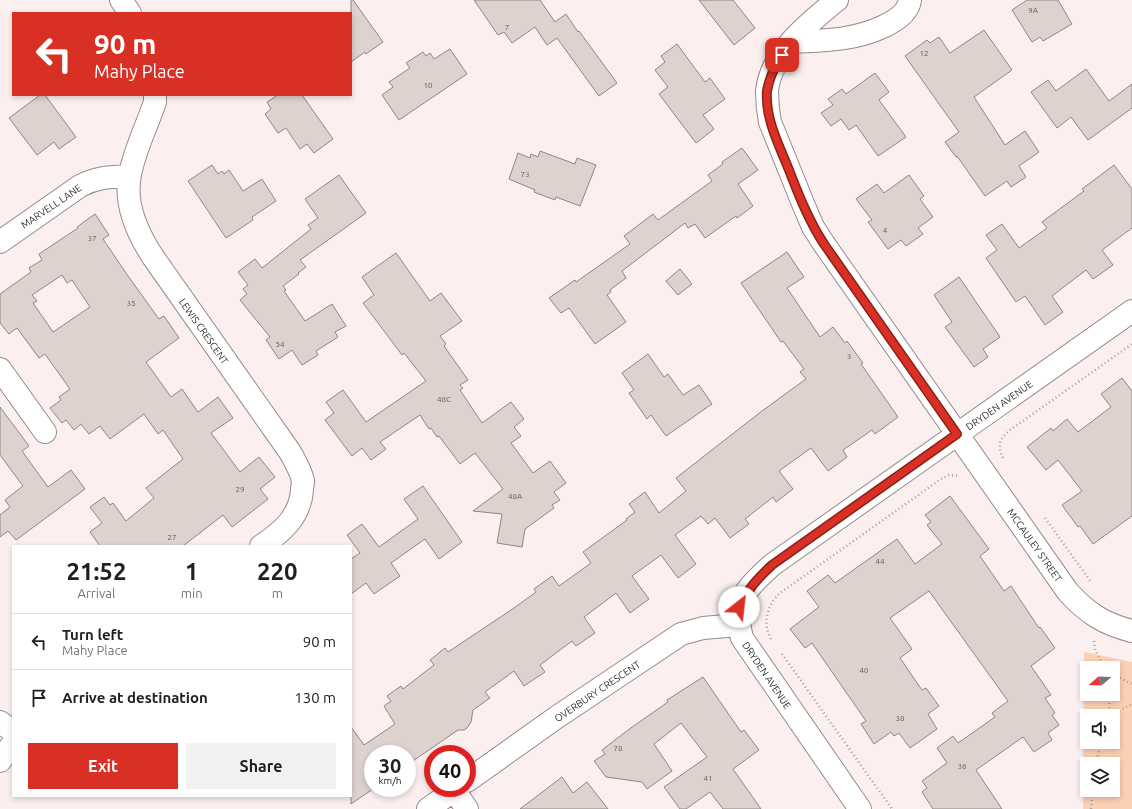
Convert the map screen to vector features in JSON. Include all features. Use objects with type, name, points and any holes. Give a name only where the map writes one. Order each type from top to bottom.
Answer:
[{"type":"street","points":[[121,0],[129,12]]},
{"type":"street","name":"MCCAULEY STREET","points":[[837,0],[814,19],[782,55],[773,71],[768,90],[767,108],[774,132],[813,227],[1068,592],[1078,604],[1098,619],[1132,631]]},
{"type":"street","points":[[792,42],[844,38],[865,33],[891,22],[902,15],[910,5],[910,0]]},
{"type":"street","name":"LEWIS CRESCENT","points":[[155,96],[155,102],[129,176],[129,191],[136,224],[143,241],[290,452],[303,481],[302,498],[297,512],[280,533],[262,545]]},
{"type":"street","name":"MARVELL LANE","points":[[0,242],[80,186],[92,180],[106,177],[129,176]]},
{"type":"street","name":"DRYDEN AVENUE","points":[[860,809],[748,649],[742,638],[738,625],[739,607],[745,595],[755,581],[772,565],[1132,311]]},
{"type":"street","points":[[0,369],[44,432]]},
{"type":"street","name":"OVERBURY CRESCENT","points":[[476,775],[557,717],[682,634],[703,628],[738,625]]},
{"type":"street","points":[[0,722],[12,730]]},
{"type":"street","points":[[0,761],[12,744]]},
{"type":"street","name":"OVERBURY CRESCENT","points":[[428,809],[445,797]]},
{"type":"street","points":[[463,797],[467,809]]},
{"type":"path","points":[[1005,462],[999,447],[1001,438],[1010,430],[1132,344]]},
{"type":"path","points":[[773,640],[767,630],[767,616],[772,602],[780,593],[941,479],[949,475],[970,475],[1002,455]]},
{"type":"path","points":[[1044,517],[1095,587]]},
{"type":"path","points":[[1098,619],[1094,642],[1095,650],[1101,661]]},
{"type":"path","points":[[779,650],[892,809]]},
{"type":"path","points":[[1120,678],[1132,684]]},
{"type":"path","points":[[1120,710],[1132,704]]},
{"type":"path","points":[[1091,809],[1092,797]]},
{"type":"shaded area","points":[[1084,652],[1132,662],[1132,809],[1083,809],[1083,797],[1120,797],[1120,757],[1083,757],[1083,749],[1120,749],[1120,709],[1084,709],[1084,701],[1120,701],[1120,661],[1084,661]]},
{"type":"building","points":[[351,0],[353,0],[383,42],[366,54],[365,52],[352,61],[352,12]]},
{"type":"building","points":[[474,0],[540,0],[555,22],[566,14],[617,83],[599,96],[557,38],[547,45],[535,27],[512,43],[504,32],[498,35]]},
{"type":"building","points":[[699,0],[733,0],[755,28],[734,45]]},
{"type":"building","points":[[1027,0],[1058,0],[1072,24],[1043,41],[1040,37],[1032,42],[1012,10]]},
{"type":"building","points":[[984,30],[1012,70],[974,97],[1005,145],[1025,131],[1039,152],[1019,166],[1026,177],[1011,187],[1007,181],[985,196],[957,156],[956,157],[945,142],[959,132],[905,56],[927,40],[930,43],[939,37],[950,53]]},
{"type":"building","points":[[677,44],[705,82],[710,78],[725,99],[703,115],[714,129],[696,143],[659,94],[668,87],[655,70],[665,62],[661,56]]},
{"type":"building","points":[[450,49],[467,74],[399,120],[382,95],[393,87],[389,82],[410,68],[406,63],[423,52],[426,56],[430,53],[434,59]]},
{"type":"building","points":[[1086,69],[1109,101],[1132,84],[1132,108],[1088,140],[1071,117],[1057,128],[1031,92],[1048,80],[1056,91]]},
{"type":"building","points":[[875,73],[889,92],[879,100],[906,137],[878,156],[856,125],[849,130],[841,119],[831,126],[821,113],[833,105],[828,99],[842,89],[846,94]]},
{"type":"building","points":[[39,96],[46,96],[76,137],[59,149],[54,142],[37,155],[9,118]]},
{"type":"building","points":[[276,96],[303,96],[333,139],[314,153],[307,144],[300,149],[286,128],[278,133],[265,114],[271,109],[267,102]]},
{"type":"building","points":[[742,148],[758,170],[738,184],[753,206],[705,238],[695,224],[688,228],[685,223],[622,271],[626,278],[610,290],[611,292],[607,295],[626,322],[595,344],[569,308],[561,313],[549,298],[575,280],[576,282],[630,244],[624,236],[653,214],[658,220],[712,181],[708,175],[723,164],[722,162]]},
{"type":"building","points":[[540,151],[575,164],[577,158],[596,165],[580,206],[556,197],[555,200],[534,192],[535,190],[509,179],[518,153],[530,158],[531,154],[538,157]]},
{"type":"building","points":[[212,165],[218,174],[222,171],[224,174],[229,170],[243,191],[262,179],[276,201],[252,217],[253,220],[226,238],[188,181]]},
{"type":"building","points":[[1114,165],[1132,189],[1132,228],[1102,250],[1113,265],[1093,279],[1086,270],[1052,296],[1063,312],[1045,325],[1025,296],[1016,302],[986,258],[997,250],[986,235],[1002,224],[1019,248],[1047,228],[1042,222],[1084,191],[1082,189]]},
{"type":"building","points":[[339,175],[366,213],[300,260],[306,267],[283,286],[286,290],[284,291],[305,321],[332,304],[346,326],[335,332],[338,337],[316,351],[318,355],[302,365],[292,350],[279,359],[266,340],[270,337],[240,300],[247,294],[243,289],[248,285],[238,272],[255,259],[262,268],[311,229],[308,225],[318,218],[305,199]]},
{"type":"building","points":[[909,175],[924,196],[920,199],[933,217],[918,228],[923,234],[906,246],[901,240],[888,249],[868,222],[872,220],[856,199],[877,184],[884,193]]},
{"type":"building","points":[[95,214],[109,235],[103,239],[128,276],[159,319],[164,316],[179,338],[146,362],[171,397],[182,389],[198,412],[218,397],[233,418],[211,433],[240,472],[259,457],[275,477],[260,489],[268,499],[232,527],[223,515],[184,545],[99,545],[90,532],[102,523],[90,507],[104,497],[110,505],[113,503],[126,521],[154,498],[146,488],[183,459],[163,430],[158,434],[144,414],[110,439],[100,426],[89,434],[81,424],[74,430],[66,420],[62,423],[50,408],[61,400],[59,397],[70,389],[45,354],[39,358],[17,328],[9,334],[0,323],[0,294],[31,272],[29,268],[42,260],[39,254],[78,228],[77,227]],"holes":[[[62,275],[67,283],[72,280],[90,307],[53,332],[33,303],[37,301],[32,295]]]},
{"type":"building","points":[[787,252],[804,277],[787,288],[820,337],[833,327],[845,343],[847,341],[898,417],[875,434],[872,430],[843,450],[847,457],[828,471],[811,448],[779,471],[793,489],[776,502],[773,497],[745,519],[749,524],[730,538],[715,518],[708,524],[701,516],[675,535],[696,564],[678,578],[661,555],[632,576],[649,599],[630,613],[616,593],[584,617],[595,633],[576,646],[572,641],[540,665],[545,672],[524,686],[514,671],[485,692],[490,698],[473,710],[471,722],[464,730],[458,730],[436,745],[424,745],[424,753],[416,759],[416,745],[364,745],[395,724],[384,706],[391,701],[387,696],[401,686],[403,689],[434,665],[430,660],[445,648],[448,652],[514,608],[536,592],[534,589],[552,576],[559,586],[591,563],[583,552],[627,520],[626,519],[635,512],[629,504],[645,492],[659,513],[686,491],[676,478],[806,379],[800,372],[804,369],[783,341],[781,342],[741,283]]},
{"type":"building","points":[[396,253],[430,301],[441,293],[462,321],[440,336],[446,344],[444,346],[468,380],[460,385],[463,388],[460,390],[482,423],[511,402],[524,419],[514,427],[521,436],[511,443],[533,473],[550,461],[566,483],[554,492],[560,500],[552,505],[554,508],[525,529],[522,547],[497,543],[502,514],[473,511],[503,489],[475,453],[460,464],[439,436],[437,437],[431,428],[429,429],[420,415],[380,442],[386,449],[371,460],[362,448],[352,456],[325,420],[334,413],[326,402],[343,390],[366,422],[426,381],[404,353],[402,355],[363,303],[374,295],[362,277]]},
{"type":"building","points":[[680,269],[692,284],[678,295],[666,281]]},
{"type":"building","points":[[959,277],[1000,337],[983,349],[988,357],[974,367],[945,327],[952,322],[934,295]]},
{"type":"building","points":[[648,354],[664,377],[668,374],[683,395],[699,385],[712,404],[666,436],[651,415],[647,419],[629,393],[634,390],[622,373]]},
{"type":"building","points":[[1122,378],[1132,391],[1132,516],[1093,544],[1062,505],[1082,491],[1058,460],[1046,470],[1027,447],[1051,428],[1053,431],[1067,419],[1078,432],[1111,407],[1101,394]]},
{"type":"building","points":[[0,407],[29,446],[22,451],[48,487],[71,470],[85,489],[16,540],[8,531],[0,537],[0,515],[10,507],[5,500],[23,486],[0,455]]},
{"type":"building","points":[[423,486],[462,542],[439,559],[425,539],[391,563],[400,576],[374,594],[366,583],[352,593],[352,558],[360,553],[347,535],[362,524],[379,547],[418,519],[404,499]]},
{"type":"building","points":[[950,496],[989,549],[980,556],[1004,591],[1011,586],[1039,628],[1040,627],[1055,648],[1031,666],[1051,695],[1045,698],[1055,713],[1052,715],[1059,725],[1048,733],[1052,740],[1034,752],[1023,737],[976,770],[1002,809],[933,809],[922,792],[927,788],[922,781],[947,763],[937,748],[953,736],[958,743],[995,717],[992,713],[1008,701],[929,591],[890,618],[912,649],[900,658],[922,690],[926,688],[939,706],[928,714],[937,729],[910,748],[899,733],[894,736],[891,732],[874,744],[861,724],[866,721],[812,643],[805,648],[790,629],[819,607],[807,591],[828,575],[835,583],[897,539],[915,564],[942,544],[927,525],[931,522],[925,515]]},
{"type":"building","points":[[703,677],[741,732],[744,730],[759,750],[733,769],[761,809],[723,809],[710,792],[686,809],[680,809],[664,787],[707,757],[681,723],[654,744],[672,771],[647,789],[642,782],[606,777],[594,761],[605,754],[602,750],[668,702],[667,700]]},
{"type":"building","points":[[352,728],[364,745],[364,795],[351,804],[352,797]]},
{"type":"building","points":[[562,777],[573,793],[587,782],[608,809],[520,809]]},
{"type":"route","points":[[739,607],[755,581],[772,565],[957,434],[813,227],[770,122],[767,108],[770,81],[773,71],[782,55]]}]
